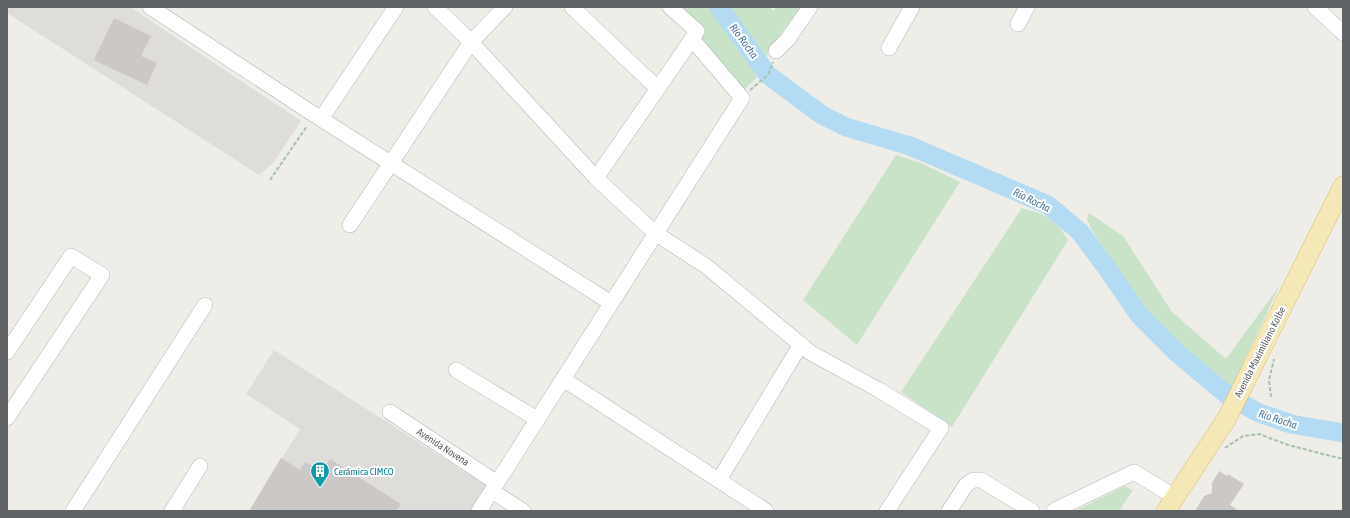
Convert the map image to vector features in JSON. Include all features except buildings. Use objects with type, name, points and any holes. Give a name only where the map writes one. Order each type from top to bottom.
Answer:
[{"type":"main road","name":"Avenida Maximiliano Kolbe","points":[[1171,504],[1227,418],[1343,187]]},
{"type":"street","points":[[150,7],[318,117],[611,303]]},
{"type":"street","points":[[318,117],[396,7]]},
{"type":"street","points":[[435,7],[471,42],[596,178],[655,233],[706,266],[812,353],[879,390],[941,428],[888,511]]},
{"type":"street","points":[[350,225],[471,42],[505,7]]},
{"type":"street","points":[[572,7],[657,88]]},
{"type":"street","points":[[596,178],[697,31],[670,7]]},
{"type":"street","points":[[776,51],[788,39],[810,7]]},
{"type":"street","points":[[889,48],[912,7]]},
{"type":"street","points":[[1018,24],[1026,7]]},
{"type":"street","points":[[1315,7],[1343,33]]},
{"type":"street","points":[[479,511],[742,98],[692,39]]},
{"type":"street","points":[[7,352],[71,256],[102,275],[7,418]]},
{"type":"street","points":[[73,511],[205,305]]},
{"type":"street","points":[[719,480],[801,344]]},
{"type":"street","points":[[456,370],[537,420]]},
{"type":"street","points":[[563,379],[766,511]]},
{"type":"street","name":"Avenida Novena","points":[[390,412],[494,487],[523,511]]},
{"type":"street","points":[[172,511],[200,466]]},
{"type":"street","points":[[1054,511],[1134,472],[1171,504]]},
{"type":"street","points":[[949,511],[966,485],[973,480],[981,480],[1032,511]]},
{"type":"path","points":[[742,98],[768,75],[776,51]]},
{"type":"path","points":[[270,180],[318,117]]},
{"type":"path","points":[[1203,454],[1220,452],[1243,436],[1259,434],[1288,446],[1343,459]]},
{"type":"shaded area","points":[[7,7],[130,7],[301,121],[273,163],[259,175],[7,13]]},
{"type":"shaded area","name":"Cerámica CIMCO","points":[[274,350],[487,486],[471,511],[249,511],[300,429],[246,394]]},
{"type":"green space","points":[[678,7],[713,7],[760,74],[744,90],[697,39]]},
{"type":"green space","points":[[729,7],[769,7],[774,11],[776,7],[801,7],[773,44],[766,57]]},
{"type":"green space","points":[[896,155],[921,163],[960,182],[857,345],[803,300]]},
{"type":"green space","points":[[1022,208],[1042,214],[1057,224],[1068,240],[952,427],[901,392]]},
{"type":"green space","points":[[1089,213],[1123,236],[1172,312],[1226,359],[1280,285],[1232,387],[1213,375],[1146,312],[1091,229],[1087,219]]},
{"type":"green space","points":[[1125,486],[1133,490],[1119,511],[1075,511]]},
{"type":"waterway","name":"Río Rocha","points":[[719,7],[768,75],[822,115],[846,127],[910,146],[1048,205],[1080,232],[1140,316],[1177,353],[1227,395],[1257,412],[1291,424],[1343,433]]},
{"type":"place","name":"Cerámica CIMCO","points":[[320,488]]}]
